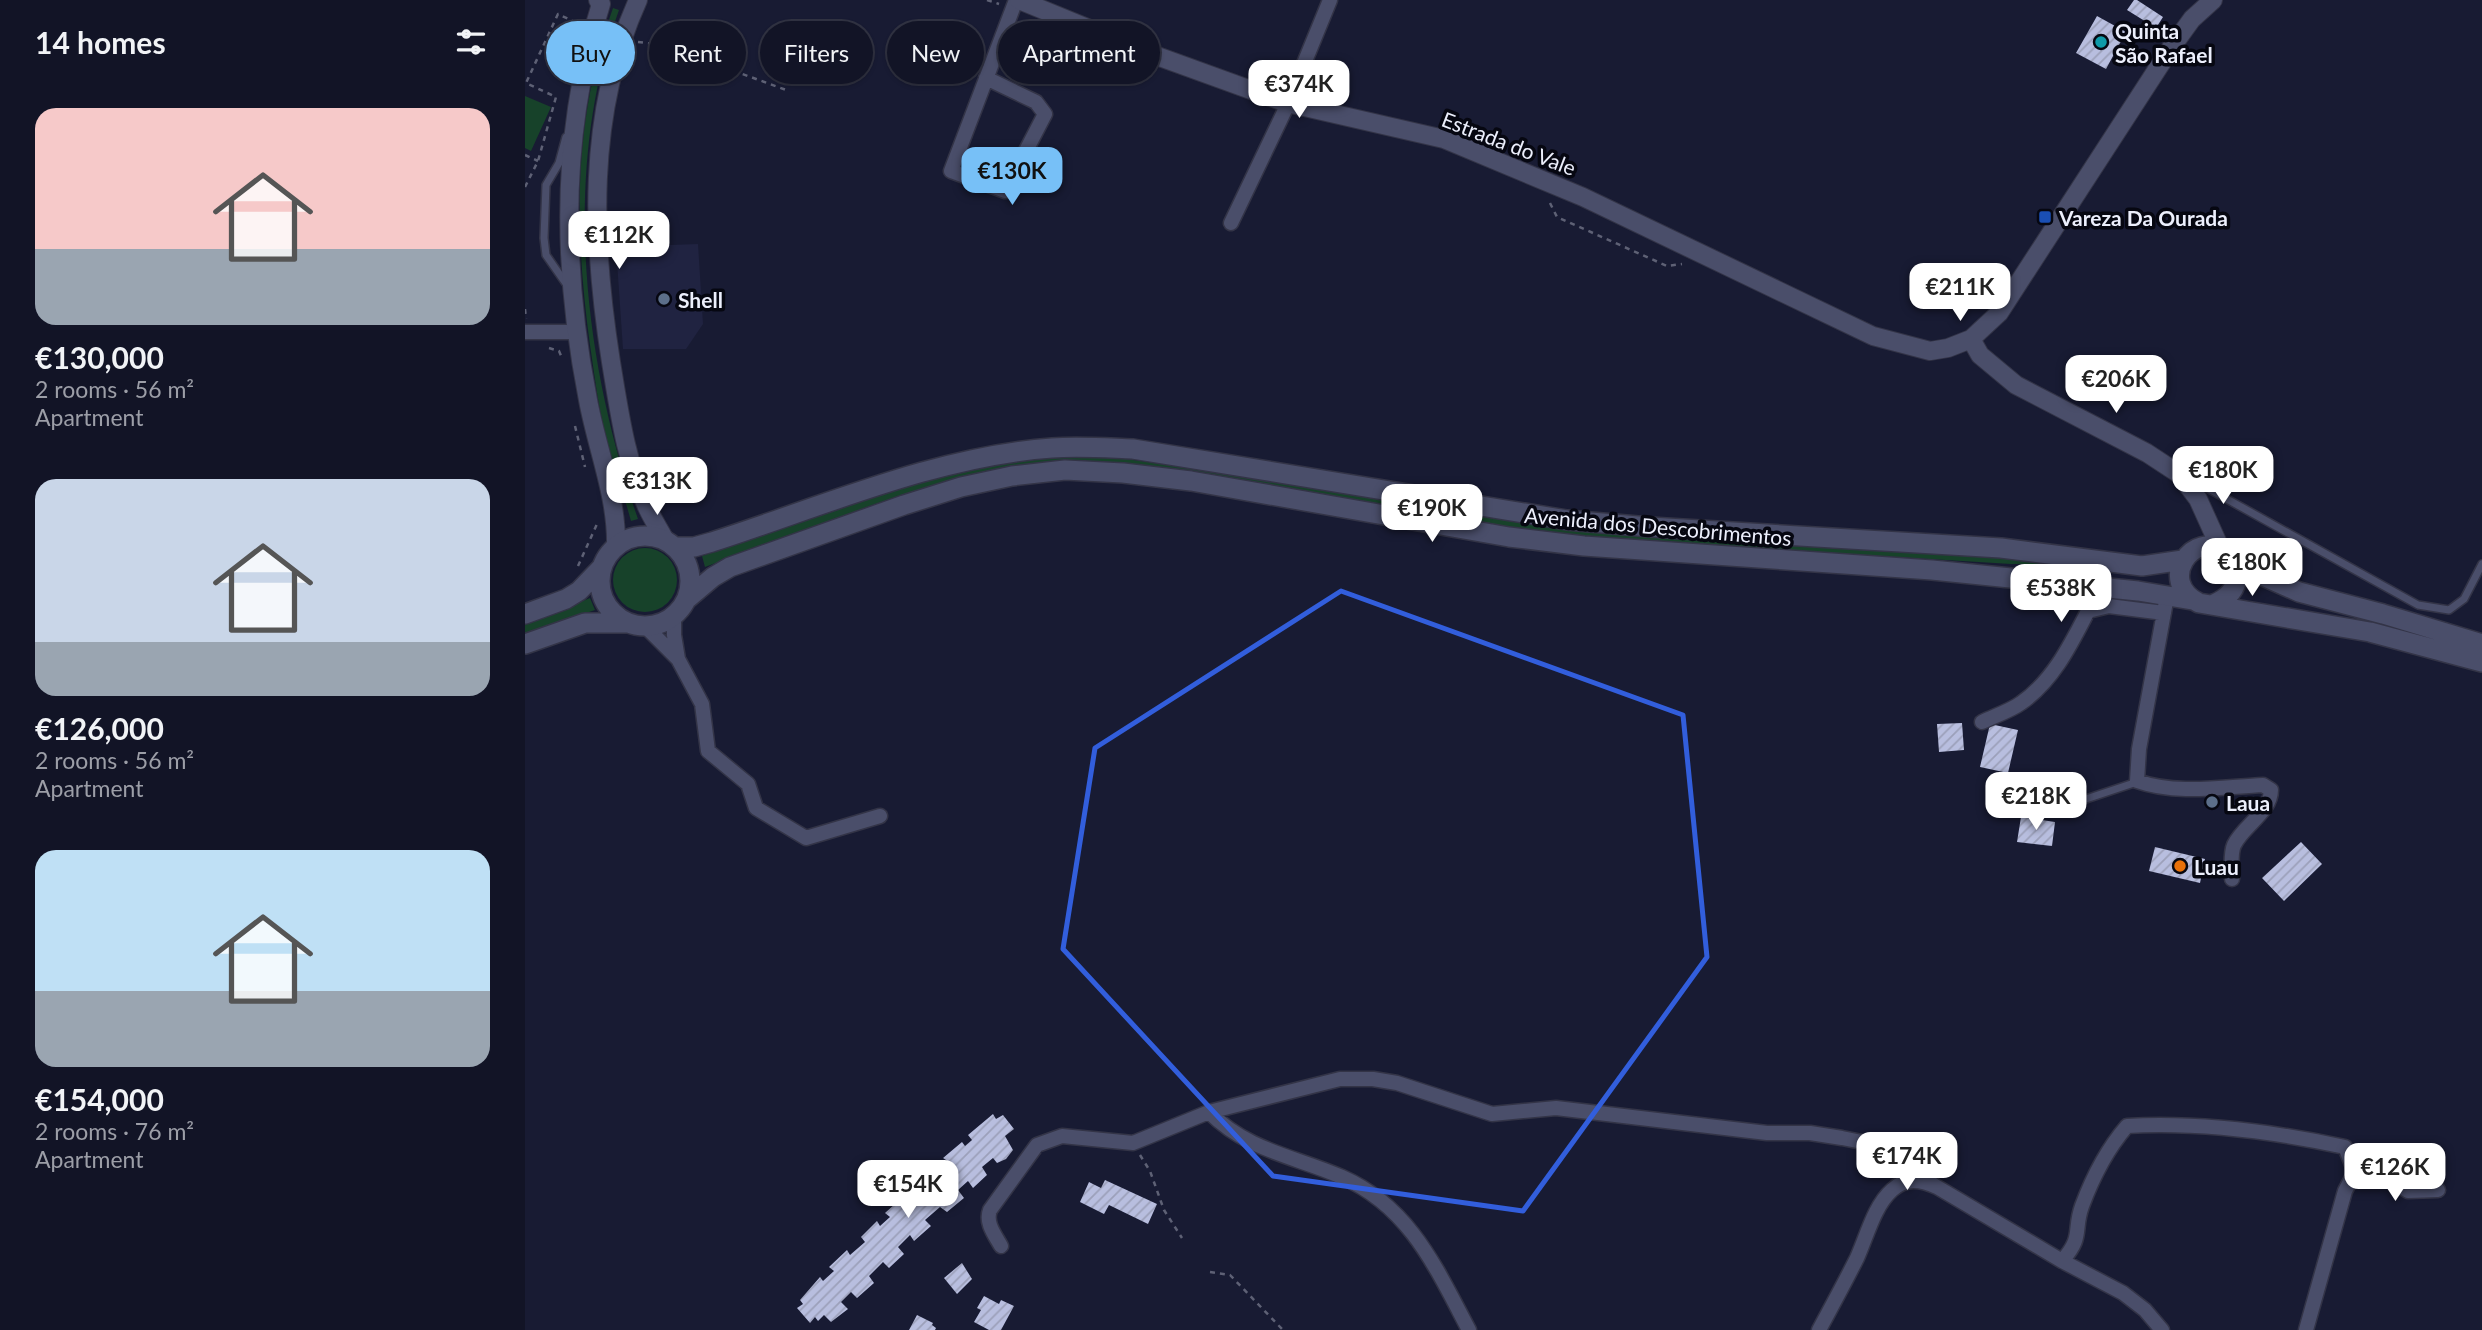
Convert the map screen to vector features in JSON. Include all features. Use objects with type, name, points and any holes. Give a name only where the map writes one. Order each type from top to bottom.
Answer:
[{"type":"main road","name":"Avenida dos Descobrimentos","points":[[670,544],[694,547],[712,542],[948,466],[1006,453],[1085,447],[1133,449],[1567,520],[1988,547],[2142,566],[2183,560]]},
{"type":"main road","name":"Avenida dos Descobrimentos","points":[[687,599],[713,577],[730,567],[904,505],[961,487],[1013,476],[1065,470],[1191,481],[1509,537],[1584,546],[1945,571],[2165,604],[2192,600]]},
{"type":"main road","points":[[525,644],[585,623],[636,625],[665,622],[674,616],[687,599],[689,571],[684,558],[670,544],[652,536],[627,539],[607,556],[602,567],[601,594],[607,606],[616,616],[636,625]]},
{"type":"main road","points":[[2482,644],[2299,592],[2205,546],[2197,548],[2183,560],[2179,577],[2185,594],[2199,603],[2369,632],[2482,662]]},
{"type":"main road","points":[[2214,604],[2222,601],[2234,589],[2237,572],[2228,556]]},
{"type":"main road","points":[[525,614],[566,599],[579,591],[602,567]]},
{"type":"street","points":[[595,21],[601,4],[598,0]]},
{"type":"street","points":[[629,21],[638,0]]},
{"type":"street","points":[[1231,223],[1287,103],[1330,0]]},
{"type":"street","points":[[2213,0],[2192,19],[2171,48],[1999,313],[1971,339],[1980,355],[2016,385],[2147,453],[2184,479],[2199,499],[2228,556]]},
{"type":"street","points":[[986,78],[1036,102],[1045,114],[1005,191],[951,171],[1012,7]]},
{"type":"street","name":"Estrada do Vale","points":[[1012,7],[1287,103],[1444,139],[1583,197],[1873,336],[1930,351],[1948,348],[1971,339]]},
{"type":"street","points":[[581,84],[571,142],[568,237],[571,291],[588,400],[614,502],[616,546]]},
{"type":"street","points":[[610,84],[596,205],[598,259],[608,340],[628,447],[642,496],[670,544]]},
{"type":"street","points":[[525,332],[577,332]]},
{"type":"street","points":[[1982,722],[2021,703],[2041,685],[2065,654],[2088,611],[2109,606],[2165,604],[2139,749],[2137,781],[2172,789],[2263,785],[2271,790],[2271,797],[2264,810],[2243,831],[2232,848],[2232,879]]},
{"type":"street","points":[[674,616],[678,659],[702,704],[708,751],[748,784],[756,808],[806,838],[880,816]]},
{"type":"street","points":[[636,625],[678,659]]},
{"type":"street","points":[[1001,1246],[987,1217],[1037,1145],[1062,1136],[1133,1143],[1209,1112],[1340,1079],[1373,1079],[1397,1083],[1492,1114],[1556,1108],[1767,1133],[1809,1132],[1862,1142],[1903,1163],[1935,1186],[2062,1261],[2123,1293],[2145,1310],[2162,1330]]},
{"type":"street","points":[[1209,1112],[1224,1128],[1247,1142],[1343,1178],[1377,1197],[1412,1230],[1434,1263],[1469,1330]]},
{"type":"street","points":[[2062,1261],[2073,1248],[2079,1231],[2080,1211],[2088,1191],[2117,1137],[2127,1126],[2216,1129],[2302,1138],[2344,1147],[2355,1172]]},
{"type":"street","points":[[1819,1330],[1903,1163]]},
{"type":"street","points":[[2355,1172],[2367,1171],[2408,1191],[2438,1191]]},
{"type":"street","points":[[2306,1330],[2345,1191],[2355,1172]]},
{"type":"street","points":[[1881,1203],[1892,1190],[1905,1182],[1921,1180],[1935,1186]]},
{"type":"lane","points":[[2184,479],[2419,606],[2449,610],[2464,600],[2482,564]]},
{"type":"lane","points":[[2071,804],[2137,781]]},
{"type":"path","points":[[987,0],[1012,7],[1035,21]]},
{"type":"path","points":[[555,21],[558,14],[572,21]]},
{"type":"path","points":[[525,187],[538,161],[556,97],[526,83],[546,40]]},
{"type":"path","points":[[635,41],[663,45],[789,91]]},
{"type":"path","points":[[525,155],[538,161]]},
{"type":"path","points":[[1548,198],[1557,216],[1667,266],[1687,264]]},
{"type":"path","points":[[547,348],[559,351],[565,363]]},
{"type":"path","points":[[574,423],[585,467]]},
{"type":"path","points":[[574,574],[599,520]]},
{"type":"path","points":[[1133,1143],[1150,1171],[1164,1210],[1182,1238]]},
{"type":"path","points":[[1210,1272],[1230,1275],[1283,1330]]},
{"type":"highlighted area","points":[[1341,591],[1683,715],[1707,957],[1523,1211],[1273,1176],[1063,949],[1095,748]]},
{"type":"shaded area","points":[[698,244],[703,324],[686,349],[623,349],[616,247]]},
{"type":"green space","points":[[613,8],[619,10],[616,21],[609,21]]},
{"type":"green space","points":[[592,84],[599,84],[590,135],[585,200],[586,265],[593,331],[604,395],[619,458],[638,519],[631,521],[603,424],[585,302],[581,259],[580,175]]},
{"type":"green space","points":[[525,96],[551,107],[531,151],[525,148]]},
{"type":"green space","points":[[1052,456],[1119,458],[1190,468],[1557,528],[1670,539],[1996,556],[2080,564],[2011,564],[1584,538],[1487,525],[1297,491],[999,470],[943,482],[875,504],[705,567],[702,556],[908,486],[968,469]]},
{"type":"green space","points":[[639,548],[651,548],[668,557],[675,568],[675,592],[668,603],[651,612],[639,612],[627,607],[618,598],[613,586],[613,574],[618,562],[627,553]]},
{"type":"green space","points":[[590,598],[595,610],[525,634],[525,625]]},
{"type":"building","points":[[2134,0],[2163,17],[2156,28],[2127,10]]},
{"type":"building","name":"Quinta São Rafael","points":[[2097,16],[2126,32],[2106,69],[2076,53]]},
{"type":"building","points":[[1962,723],[1964,750],[1939,752],[1937,724]]},
{"type":"building","points":[[1990,724],[2018,730],[2008,773],[1980,767]]},
{"type":"building","points":[[2021,817],[2055,822],[2052,846],[2017,842]]},
{"type":"building","points":[[2301,842],[2322,864],[2284,901],[2262,878]]},
{"type":"building","points":[[2155,847],[2205,859],[2200,883],[2149,871]]},
{"type":"building","points":[[993,1114],[996,1119],[1003,1115],[1014,1129],[1005,1136],[1013,1150],[1006,1159],[997,1163],[993,1158],[982,1167],[987,1175],[973,1188],[968,1181],[958,1190],[964,1198],[947,1212],[940,1207],[925,1220],[931,1226],[914,1241],[910,1235],[898,1247],[904,1254],[889,1268],[883,1262],[869,1276],[874,1283],[857,1298],[851,1292],[841,1302],[848,1309],[831,1322],[824,1315],[818,1321],[815,1317],[810,1323],[797,1308],[803,1304],[800,1300],[820,1277],[823,1281],[834,1271],[829,1267],[847,1250],[850,1255],[865,1242],[861,1237],[877,1221],[880,1226],[890,1217],[885,1213],[904,1196],[907,1199],[920,1189],[915,1183],[935,1167],[939,1172],[949,1162],[943,1158],[962,1142],[965,1146],[972,1140],[968,1135]]},
{"type":"building","points":[[1105,1180],[1157,1204],[1148,1224],[1109,1205],[1104,1214],[1080,1202],[1089,1182],[1101,1188]]},
{"type":"building","points":[[962,1263],[972,1279],[957,1294],[944,1278]]},
{"type":"building","points":[[984,1296],[999,1304],[1001,1300],[1014,1306],[1001,1330],[989,1330],[974,1322],[981,1310],[977,1308]]},
{"type":"building","points":[[917,1315],[933,1323],[935,1330],[909,1330]]},
{"type":"place","name":"Quinta São Rafael","points":[[2101,42]]},
{"type":"place","name":"Vareza Da Ourada","points":[[2045,217]]},
{"type":"place","name":"Shell","points":[[664,299]]},
{"type":"place","name":"Laua","points":[[2212,802]]},
{"type":"place","name":"Luau","points":[[2180,866]]}]
